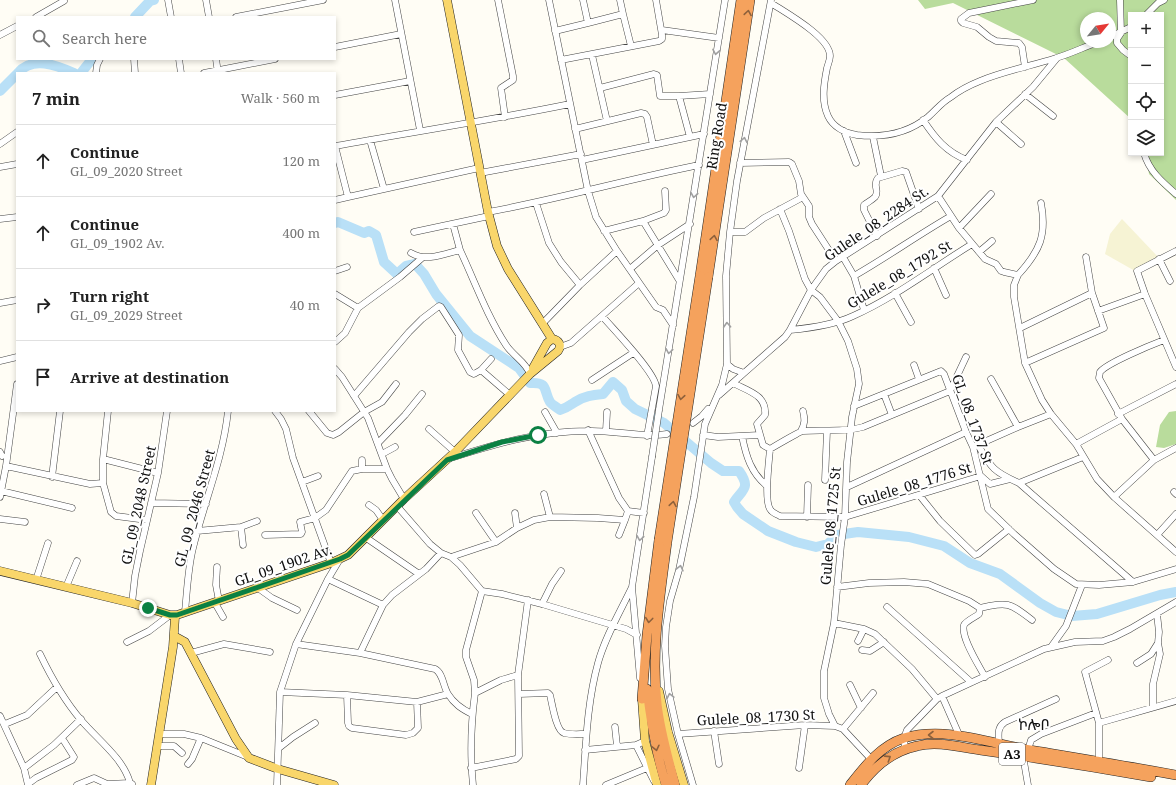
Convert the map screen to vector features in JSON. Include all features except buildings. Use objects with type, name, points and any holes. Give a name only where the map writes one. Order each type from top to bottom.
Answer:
[{"type":"highway","name":"Ring Road","points":[[704,276],[741,0]]},
{"type":"highway","name":"Ring Road","points":[[704,276],[750,0]]},
{"type":"highway","points":[[642,699],[648,629],[704,276]]},
{"type":"highway","points":[[663,541],[655,665],[657,705],[667,756],[675,785]]},
{"type":"highway","points":[[645,668],[655,744],[666,785]]},
{"type":"highway","name":"A3","points":[[850,785],[871,759],[882,750],[904,738],[931,734],[960,737],[998,748],[1176,781]]},
{"type":"highway","name":"A3","points":[[861,785],[879,765],[892,755],[904,749],[924,744],[998,748]]},
{"type":"highway","name":"A3","points":[[1026,753],[1099,761],[1176,775]]},
{"type":"main road","points":[[447,0],[480,170],[497,246],[508,269],[543,322],[552,339],[557,340],[560,343],[558,350],[527,377]]},
{"type":"main road","points":[[527,377],[549,340],[552,339]]},
{"type":"main road","points":[[546,345],[551,353],[558,350]]},
{"type":"main road","name":"GL_09_1902 Av.","points":[[173,615],[217,602],[332,563],[348,555],[404,499],[456,452],[527,377]]},
{"type":"main road","points":[[0,571],[132,603],[173,615],[175,618],[174,636],[151,785]]},
{"type":"main road","points":[[174,636],[185,642],[236,739],[249,758],[278,769],[334,785]]},
{"type":"main road","points":[[655,665],[668,732],[684,785]]},
{"type":"main road","points":[[642,699],[645,741],[656,785]]},
{"type":"street","points":[[38,16],[64,0]]},
{"type":"street","points":[[168,0],[171,16]]},
{"type":"street","points":[[206,0],[209,16]]},
{"type":"street","points":[[241,16],[323,0]]},
{"type":"street","points":[[395,0],[420,130]]},
{"type":"street","points":[[498,0],[513,76],[513,80],[500,88],[505,117]]},
{"type":"street","points":[[549,0],[588,191],[596,217],[616,251],[656,307],[663,310],[673,326]]},
{"type":"street","points":[[583,0],[588,22]]},
{"type":"street","points":[[620,0],[631,46]]},
{"type":"street","points":[[561,60],[659,41],[662,39],[662,30],[656,0]]},
{"type":"street","points":[[642,699],[632,587],[679,280],[690,224],[725,0]]},
{"type":"street","points":[[1025,67],[1020,43],[996,41],[977,27],[963,23],[961,19],[969,13],[1033,0]]},
{"type":"street","points":[[1120,0],[1121,33],[1117,39],[1117,43],[1128,54]]},
{"type":"street","points":[[1149,12],[1158,3],[1164,0]]},
{"type":"street","points":[[693,785],[678,734],[666,673],[666,627],[670,601],[688,530],[705,424],[722,385],[727,364],[726,276],[730,232],[740,163],[771,1],[816,34],[830,52],[825,82],[825,110],[829,119],[836,127],[853,134],[873,137],[885,136],[898,132],[923,120],[949,98],[960,91],[990,77],[1057,58],[1083,48]]},
{"type":"street","points":[[555,31],[623,14]]},
{"type":"street","points":[[0,35],[16,27]]},
{"type":"street","points":[[1116,35],[1128,29]]},
{"type":"street","points":[[662,30],[719,38]]},
{"type":"street","points":[[336,47],[401,34]]},
{"type":"street","points":[[592,55],[607,122]]},
{"type":"street","name":"Gulele_08_2284 St.","points":[[717,397],[742,373],[762,358],[790,330],[811,290],[826,269],[836,261],[920,209],[938,196],[996,122],[1033,87],[1057,58]]},
{"type":"street","points":[[96,72],[100,60]]},
{"type":"street","points":[[134,60],[135,72]]},
{"type":"street","points":[[179,60],[181,72]]},
{"type":"street","points":[[216,60],[218,72],[271,60]]},
{"type":"street","points":[[600,88],[654,74],[657,75],[658,78],[660,96],[710,94]]},
{"type":"street","points":[[336,95],[410,81]]},
{"type":"street","points":[[1025,94],[1053,116]]},
{"type":"street","points":[[679,96],[690,137]]},
{"type":"street","points":[[336,146],[420,130],[505,117],[570,104]]},
{"type":"street","points":[[575,129],[641,113],[645,114],[647,117],[654,145]]},
{"type":"street","points":[[923,120],[947,150],[966,160]]},
{"type":"street","points":[[996,122],[1021,144]]},
{"type":"street","points":[[844,131],[856,163]]},
{"type":"street","points":[[0,144],[16,133]]},
{"type":"street","points":[[336,200],[480,170],[581,157],[654,145],[704,134]]},
{"type":"street","points":[[873,137],[881,176]]},
{"type":"street","points":[[370,140],[384,189]]},
{"type":"street","points":[[336,150],[348,197]]},
{"type":"street","points":[[1145,156],[1146,162],[1152,171],[1176,194]]},
{"type":"street","points":[[740,163],[789,162],[792,164],[799,181],[801,194],[809,206],[809,217],[812,224],[836,261]]},
{"type":"street","points":[[0,167],[16,164]]},
{"type":"street","points":[[414,232],[588,191],[643,176],[699,165]]},
{"type":"street","points":[[877,236],[864,210],[864,205],[876,196],[875,181],[881,176],[902,171],[906,172],[920,209]]},
{"type":"street","points":[[604,231],[643,221],[664,213],[666,210],[665,191]]},
{"type":"street","points":[[959,228],[991,194]]},
{"type":"street","points":[[938,196],[959,228],[978,252],[989,262],[996,264],[1001,271],[1018,275]]},
{"type":"street","points":[[730,232],[745,232],[764,218],[803,197]]},
{"type":"street","points":[[536,203],[549,243],[561,262],[580,284]]},
{"type":"street","points":[[1041,203],[1044,220],[1040,244],[1024,269],[1018,275],[1014,285],[1015,303],[1025,362],[1042,400],[1051,414],[1076,444],[1097,479],[1114,498],[1176,552]]},
{"type":"street","points":[[780,209],[805,279],[811,290]]},
{"type":"street","points":[[854,276],[888,257],[917,236],[951,216]]},
{"type":"street","points":[[0,219],[16,217]]},
{"type":"street","points":[[643,221],[679,280]]},
{"type":"street","points":[[453,224],[460,250],[494,324],[507,347],[528,368],[527,377]]},
{"type":"street","points":[[630,269],[658,245],[690,224]]},
{"type":"street","points":[[978,252],[992,241]]},
{"type":"street","name":"Gulele_08_1792 St","points":[[790,330],[825,325],[853,316],[895,293],[972,244]]},
{"type":"street","points":[[336,341],[345,333],[358,308],[420,260],[460,250]]},
{"type":"street","points":[[543,322],[580,284],[616,251]]},
{"type":"street","points":[[1176,251],[1137,271],[1145,294],[1176,367]]},
{"type":"street","points":[[411,253],[420,260]]},
{"type":"street","points":[[843,257],[854,276],[864,310]]},
{"type":"street","points":[[1025,362],[1104,328],[1092,294],[1086,257]]},
{"type":"street","points":[[1159,259],[1170,281]]},
{"type":"street","points":[[336,271],[347,267]]},
{"type":"street","points":[[934,268],[946,295]]},
{"type":"street","points":[[558,350],[571,343],[639,283]]},
{"type":"street","name":"Gulele_08_1725 St","points":[[811,290],[820,297],[838,321],[848,341],[857,369],[858,384],[847,462],[845,517],[840,545],[834,623],[824,671],[824,698],[829,714],[836,726]]},
{"type":"street","points":[[895,293],[910,322]]},
{"type":"street","points":[[1020,328],[1092,294]]},
{"type":"street","points":[[1098,311],[1145,294]]},
{"type":"street","points":[[336,295],[358,308]]},
{"type":"street","points":[[0,303],[16,300]]},
{"type":"street","points":[[663,310],[676,305]]},
{"type":"street","points":[[354,396],[409,332],[439,306],[459,335],[458,350],[470,372],[474,374],[481,370],[491,359]]},
{"type":"street","points":[[602,316],[653,376],[655,383],[647,436]]},
{"type":"street","points":[[1154,460],[1120,417],[1098,378],[1100,372],[1121,359],[1164,340]]},
{"type":"street","points":[[592,380],[633,352]]},
{"type":"street","points":[[0,362],[16,357]]},
{"type":"street","points":[[801,431],[851,431],[950,391],[966,357]]},
{"type":"street","points":[[727,364],[733,369],[742,373]]},
{"type":"street","points":[[854,406],[919,379],[914,365]]},
{"type":"street","points":[[336,370],[342,376],[371,424],[387,469],[404,499]]},
{"type":"street","points":[[481,370],[510,395]]},
{"type":"street","name":"GL_08_1737 St","points":[[919,379],[941,371],[944,374],[966,432],[976,446],[988,508],[1054,569],[1073,583],[1082,585]]},
{"type":"street","points":[[991,379],[1018,427]]},
{"type":"street","points":[[733,383],[759,397],[764,402],[765,415],[757,424],[763,445],[770,449],[801,431],[805,420],[803,411]]},
{"type":"street","points":[[310,412],[327,433],[333,435],[364,412],[382,402],[396,384]]},
{"type":"street","points":[[1076,444],[1176,384]]},
{"type":"street","points":[[16,389],[3,458],[0,494],[72,508]]},
{"type":"street","points":[[378,443],[405,415],[422,394]]},
{"type":"street","points":[[884,394],[892,415]]},
{"type":"street","points":[[705,424],[704,420],[696,421],[705,413],[717,397]]},
{"type":"street","points":[[52,477],[60,412]]},
{"type":"street","points":[[108,412],[103,459],[103,483],[111,512],[113,515],[121,517],[147,520]]},
{"type":"street","name":"GL_09_2048 Street","points":[[132,603],[135,576],[158,473],[167,412]]},
{"type":"street","name":"GL_09_2046 Street","points":[[186,612],[192,550],[220,457],[226,430],[228,412]]},
{"type":"street","points":[[276,412],[286,429],[293,458],[332,563]]},
{"type":"street","points":[[546,412],[557,432]]},
{"type":"street","points":[[606,431],[607,412]]},
{"type":"street","points":[[1051,414],[976,446],[998,473],[1019,482],[1133,582]]},
{"type":"street","points":[[429,429],[456,452]]},
{"type":"street","points":[[447,460],[502,442],[557,432],[588,430],[647,436],[667,434]]},
{"type":"street","points":[[588,430],[616,492],[628,511]]},
{"type":"street","points":[[825,480],[827,431]]},
{"type":"street","points":[[847,487],[966,432]]},
{"type":"street","points":[[703,435],[718,437],[760,435]]},
{"type":"street","points":[[742,436],[752,470],[767,486]]},
{"type":"street","points":[[382,454],[395,447]]},
{"type":"street","points":[[1114,498],[1154,460],[1176,448]]},
{"type":"street","name":"Gulele_08_1776 St","points":[[770,449],[767,486],[768,506],[773,513],[780,516],[845,517],[920,496],[981,476],[990,484],[1011,479]]},
{"type":"street","points":[[1019,482],[1083,457]]},
{"type":"street","points":[[3,458],[52,477],[90,484],[103,483]]},
{"type":"street","points":[[103,459],[158,473]]},
{"type":"street","points":[[362,460],[362,469]]},
{"type":"street","points":[[265,535],[301,534],[300,522],[315,518],[326,510],[352,471],[362,469],[387,469]]},
{"type":"street","points":[[302,482],[318,476]]},
{"type":"street","points":[[807,517],[808,485]]},
{"type":"street","points":[[544,494],[550,517]]},
{"type":"street","points":[[920,496],[940,521],[975,555],[1009,529]]},
{"type":"street","points":[[151,503],[206,504]]},
{"type":"street","points":[[369,505],[376,510],[383,520]]},
{"type":"street","points":[[397,506],[419,533],[441,553],[451,557],[460,565],[482,591],[528,600],[626,629],[637,635]]},
{"type":"street","points":[[628,511],[644,512]]},
{"type":"street","points":[[619,535],[628,511]]},
{"type":"street","points":[[476,513],[496,542]]},
{"type":"street","points":[[515,513],[517,528]]},
{"type":"street","points":[[1157,535],[1176,514]]},
{"type":"street","points":[[451,557],[496,542],[529,522],[550,517],[624,520]]},
{"type":"street","points":[[0,519],[25,522]]},
{"type":"street","points":[[197,531],[242,527],[257,521]]},
{"type":"street","points":[[242,527],[243,544]]},
{"type":"street","points":[[365,537],[419,574]]},
{"type":"street","points":[[36,580],[48,543]]},
{"type":"street","points":[[360,653],[383,604],[434,561],[441,553]]},
{"type":"street","points":[[277,785],[280,692],[296,644],[328,579],[340,559]]},
{"type":"street","points":[[66,587],[77,561]]},
{"type":"street","points":[[217,567],[217,602],[223,617]]},
{"type":"street","points":[[1051,647],[1066,626],[1082,585],[1133,582],[1176,569]]},
{"type":"street","points":[[542,604],[552,584],[561,571]]},
{"type":"street","points":[[328,579],[383,604]]},
{"type":"street","points":[[837,587],[869,583],[904,582],[928,584],[969,600],[980,608],[1004,604],[1014,607],[1032,620]]},
{"type":"street","points":[[583,785],[588,716],[598,663],[613,626],[632,587]]},
{"type":"street","points":[[258,588],[272,598],[297,610]]},
{"type":"street","points":[[473,785],[471,768],[472,714],[475,693],[474,680],[466,657],[466,650],[482,591]]},
{"type":"street","points":[[471,768],[516,759],[519,756],[518,675],[528,600]]},
{"type":"street","points":[[904,749],[904,738],[907,730],[940,698],[971,682],[1051,647],[1075,642],[1103,641],[1122,634],[1176,602]]},
{"type":"street","points":[[888,607],[971,682]]},
{"type":"street","points":[[980,608],[979,614],[966,623],[964,631],[970,650],[985,677]]},
{"type":"street","points":[[1153,707],[1153,684],[1160,654],[1158,643],[1160,632],[1157,614]]},
{"type":"street","points":[[127,642],[149,631],[173,615]]},
{"type":"street","points":[[834,623],[864,629],[875,634],[884,642],[940,698],[960,737]]},
{"type":"street","points":[[858,641],[864,629]]},
{"type":"street","points":[[862,650],[870,651],[884,642]]},
{"type":"street","points":[[1137,663],[1151,654],[1158,643]]},
{"type":"street","points":[[191,653],[224,644],[270,652]]},
{"type":"street","points":[[296,644],[360,653],[437,670],[448,694],[458,707],[472,714]]},
{"type":"street","points":[[40,654],[58,687],[81,719],[122,765],[132,784],[107,784],[94,778],[77,785]]},
{"type":"street","points":[[1099,761],[1099,723],[1085,672],[1108,660]]},
{"type":"street","points":[[475,693],[501,680],[518,675]]},
{"type":"street","points":[[850,686],[861,708]]},
{"type":"street","points":[[5,724],[27,715],[58,687]]},
{"type":"street","points":[[280,692],[347,695],[417,702],[448,694]]},
{"type":"street","points":[[518,694],[548,693],[550,695],[557,726],[560,731],[564,733],[586,734]]},
{"type":"street","points":[[844,729],[873,693]]},
{"type":"street","points":[[347,695],[349,726],[352,728],[406,735],[418,728],[417,702]]},
{"type":"street","points":[[998,748],[1000,726],[1005,722],[1056,699]]},
{"type":"street","points":[[1099,723],[1176,701]]},
{"type":"street","points":[[1028,785],[1026,753],[1031,740],[1041,734],[1096,713]]},
{"type":"street","points":[[0,716],[24,768],[28,784],[41,775],[72,760],[74,757],[73,753],[62,738]]},
{"type":"street","points":[[24,768],[62,738],[81,719]]},
{"type":"street","points":[[279,748],[292,737],[315,723]]},
{"type":"street","points":[[799,768],[805,725]]},
{"type":"street","name":"Gulele_08_1730 St","points":[[678,734],[805,725],[836,726]]},
{"type":"street","points":[[615,726],[617,746]]},
{"type":"street","points":[[836,726],[844,729],[871,759]]},
{"type":"street","points":[[714,731],[719,764]]},
{"type":"street","points":[[159,734],[184,734],[201,738],[249,758]]},
{"type":"street","points":[[188,764],[192,759],[201,738]]},
{"type":"street","points":[[585,750],[636,745],[645,741]]},
{"type":"street","points":[[636,745],[656,785]]},
{"type":"street","points":[[157,746],[174,746],[182,753]]},
{"type":"street","points":[[606,785],[647,768]]},
{"type":"shaded area","points":[[1122,219],[1159,258],[1135,271],[1105,254],[1110,234]]},
{"type":"green space","points":[[918,0],[1176,0],[1176,200],[1149,174],[1146,156],[1164,156],[1164,12],[1128,12],[1128,116],[1064,58],[953,3],[925,9]]},
{"type":"green space","points":[[1176,411],[1176,444],[1164,448],[1156,447],[1160,425],[1169,412]]},
{"type":"waterway","points":[[136,16],[150,1],[154,0]]},
{"type":"waterway","points":[[82,72],[91,60]]},
{"type":"waterway","points":[[19,72],[24,68],[37,63],[60,67],[72,72]]},
{"type":"waterway","points":[[0,91],[16,75]]},
{"type":"waterway","points":[[336,223],[338,222],[364,233],[369,231],[376,235],[384,262],[397,274],[406,266],[415,264],[424,274],[436,294],[470,336],[519,368],[530,383],[543,385],[550,402],[560,410],[582,398],[603,394],[613,382],[622,390],[626,401],[635,409],[664,423],[711,463],[723,471],[739,471],[745,481],[745,485],[743,491],[734,502],[743,514],[768,531],[796,542],[816,547],[828,544],[837,535],[858,532],[909,537],[944,546],[970,563],[1000,574],[1040,603],[1056,612],[1072,616],[1097,614],[1160,595],[1176,592]]},
{"type":"district","name":"ኮሎቦ","points":[[1034,724]]},
{"type":"route","points":[[148,608],[170,615],[177,615],[332,563],[348,555],[404,499],[447,460],[502,442],[538,435]]}]
